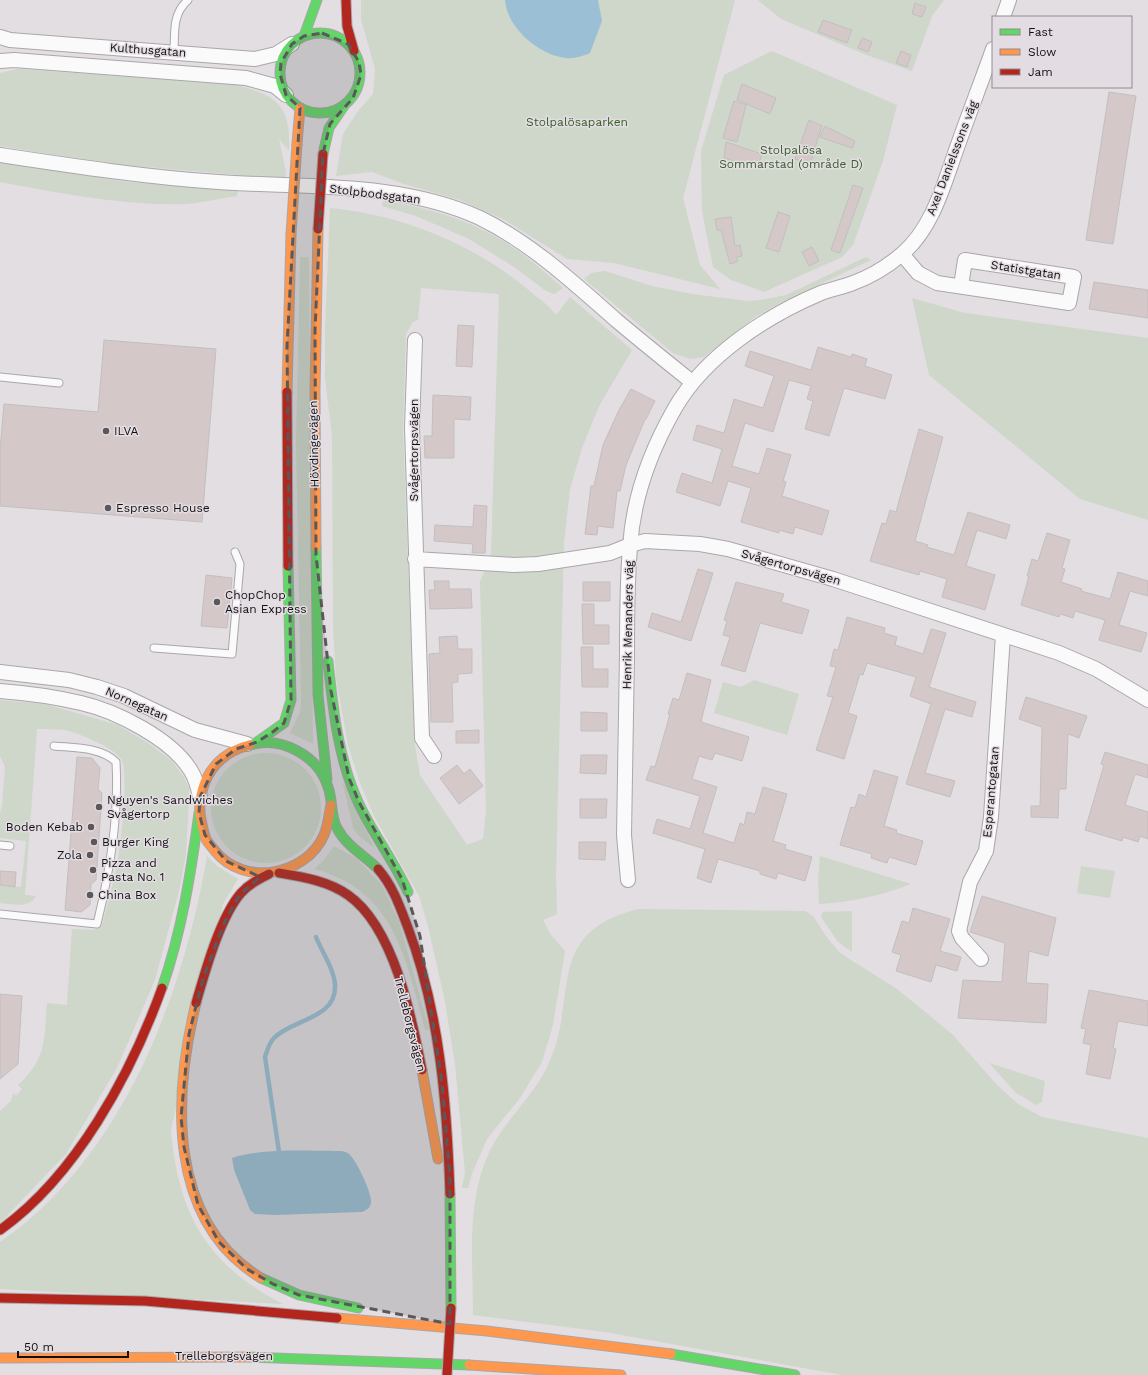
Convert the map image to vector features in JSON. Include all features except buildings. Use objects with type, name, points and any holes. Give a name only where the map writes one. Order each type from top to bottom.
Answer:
[{"type":"main road","points":[[286,95],[282,85],[281,63],[298,40],[317,0]]},
{"type":"main road","name":"Hövdingevägen","points":[[328,787],[320,739],[316,693],[314,338],[318,229],[325,138],[330,124],[344,106],[353,98],[359,87],[360,68],[349,39],[346,23],[346,0]]},
{"type":"main road","points":[[298,40],[313,33],[332,34],[348,44],[354,51]]},
{"type":"main road","name":"Hövdingevägen","points":[[286,95],[300,108],[310,113],[322,114],[334,112],[344,106]]},
{"type":"main road","points":[[0,1230],[44,1192],[86,1140],[118,1090],[149,1020],[176,941],[190,881],[200,797],[206,779],[216,764],[236,749],[252,743],[284,723],[291,700],[286,437],[292,234],[300,108]]},
{"type":"main road","points":[[316,555],[336,721],[349,778],[359,802],[402,878],[410,901]]},
{"type":"main road","points":[[252,743],[276,743],[295,749],[315,765],[328,787],[331,805],[327,831],[314,853],[297,866],[260,878],[247,887],[232,906],[213,948],[203,978],[189,1034],[183,1071],[181,1117],[184,1147],[198,1205],[219,1242],[246,1268],[273,1284],[299,1295],[373,1311],[487,1331]]},
{"type":"main road","name":"Trelleborgsvägen","points":[[331,805],[339,834],[378,868],[386,878],[415,932],[426,980],[436,1034],[447,1129],[450,1175],[451,1308],[447,1375]]},
{"type":"main road","points":[[199,813],[205,835],[218,854],[226,862],[241,870],[258,874],[273,874]]},
{"type":"main road","name":"Trelleborgsvägen","points":[[273,874],[317,880],[345,892],[368,913],[386,943],[408,1009],[421,1066],[440,1171],[450,1242]]},
{"type":"main road","points":[[0,1298],[66,1298],[145,1301],[487,1331],[658,1352],[795,1375]]},
{"type":"main road","name":"Trelleborgsvägen","points":[[0,1358],[95,1356],[256,1356],[416,1361],[621,1375]]},
{"type":"street","points":[[1003,16],[1009,0]]},
{"type":"street","name":"Kulthusgatan","points":[[0,37],[10,40],[255,59],[276,54],[298,40]]},
{"type":"street","name":"Axel Danielssons väg","points":[[692,382],[724,352],[754,328],[809,299],[855,282],[881,269],[902,254],[923,230],[939,198],[992,51]]},
{"type":"street","name":"Kulthusgatan","points":[[0,61],[14,60],[246,78],[275,86],[286,95]]},
{"type":"street","name":"Stolpbodsgatan","points":[[0,155],[156,178],[353,190],[398,195],[439,203],[479,218],[518,240],[574,283],[692,382]]},
{"type":"street","name":"Statistgatan","points":[[902,254],[918,273],[937,283],[1070,303],[1074,277],[965,260],[961,286]]},
{"type":"street","name":"Svågertorpsvägen","points":[[415,340],[412,428],[415,559],[422,738],[434,756]]},
{"type":"street","name":"Henrik Menanders väg","points":[[628,880],[624,835],[630,545],[639,492],[645,474],[665,427],[692,382]]},
{"type":"street","name":"Svågertorpsvägen","points":[[415,559],[520,565],[610,553],[630,545],[645,542],[700,544],[728,549],[833,578],[1059,653],[1096,669],[1148,700]]},
{"type":"street","name":"Esperantogatan","points":[[981,959],[962,938],[959,931],[970,882],[986,851],[991,817],[1003,635]]},
{"type":"street","name":"Nornegatan","points":[[0,672],[69,680],[97,687],[124,696],[195,730],[252,743]]},
{"type":"street","name":"Nornegatan","points":[[0,690],[82,703],[104,710],[128,721],[164,744],[179,756],[190,770],[197,783],[200,797]]},
{"type":"lane","points":[[174,52],[176,18],[179,8],[188,0]]},
{"type":"lane","points":[[0,377],[59,383]]},
{"type":"lane","points":[[154,648],[232,654],[240,564],[235,552]]},
{"type":"lane","points":[[0,914],[97,924],[109,877],[114,843],[116,762],[109,755],[96,751],[54,746]]},
{"type":"lane","points":[[0,845],[10,846]]},
{"type":"highlighted area","points":[[322,33],[348,44],[359,62],[361,75],[353,98],[330,124],[323,154],[315,330],[316,555],[331,691],[349,778],[359,802],[402,879],[420,936],[442,1083],[450,1175],[450,1324],[299,1295],[273,1284],[247,1269],[219,1242],[198,1205],[184,1147],[181,1117],[189,1034],[203,978],[225,921],[240,894],[260,877],[226,861],[205,835],[199,813],[200,797],[216,764],[236,749],[257,742],[284,723],[291,700],[287,346],[300,108],[286,95],[280,74],[281,63],[292,44],[304,36]]},
{"type":"green space","name":"Stolpalösaparken","points":[[361,0],[735,0],[683,198],[700,265],[720,289],[614,263],[567,259],[505,220],[460,200],[404,184],[372,172],[336,176],[343,134],[358,111],[373,94],[375,69],[361,19]]},
{"type":"green space","points":[[758,0],[944,0],[932,16],[912,71],[864,54],[781,19]]},
{"type":"green space","name":"Stolpalösa Sommarstad (område D)","points":[[772,51],[897,105],[883,161],[853,245],[842,257],[764,292],[731,280],[713,267],[702,211],[701,151],[724,75]]},
{"type":"green space","points":[[18,69],[234,84],[249,88],[271,98],[284,112],[289,135],[289,151],[279,139],[286,172],[285,179],[103,163],[0,146],[0,73]]},
{"type":"green space","points":[[0,162],[128,182],[238,190],[237,196],[185,204],[116,201],[0,182]]},
{"type":"green space","points":[[383,200],[433,211],[481,229],[518,251],[563,288],[554,294],[546,291],[514,267],[469,239],[416,216],[382,206]]},
{"type":"green space","points":[[330,208],[383,217],[408,224],[457,244],[503,271],[541,300],[556,315],[570,297],[632,350],[599,406],[582,448],[570,489],[564,542],[556,875],[557,914],[543,920],[551,935],[565,951],[553,1025],[542,1062],[520,1098],[487,1139],[472,1174],[468,1188],[462,1188],[465,1173],[455,1064],[445,1002],[428,926],[419,896],[374,816],[360,783],[348,745],[336,679],[333,626],[332,436],[325,378],[325,329]],"holes":[[[421,288],[499,294],[491,554],[480,582],[486,811],[483,839],[467,845],[420,775],[415,746],[403,431],[406,334],[413,322],[418,320]]]},
{"type":"green space","points":[[300,257],[309,257],[313,744],[290,733],[300,712],[301,702],[296,443]]},
{"type":"green space","points":[[866,257],[871,260],[780,303],[755,317],[704,357],[690,359],[673,353],[584,279],[591,273],[605,271],[652,286],[692,294],[748,301],[761,300],[786,295]]},
{"type":"green space","points":[[912,298],[965,313],[1148,338],[1148,520],[1080,499],[929,375]]},
{"type":"green space","points":[[754,680],[799,694],[787,735],[714,713],[723,682],[741,687]]},
{"type":"green space","points":[[0,700],[45,704],[118,725],[148,743],[171,760],[184,777],[189,788],[189,800],[186,854],[180,887],[155,980],[117,1068],[66,1154],[0,1223],[0,1111],[11,1101],[13,1093],[16,1096],[22,1089],[18,1085],[34,1066],[39,1057],[44,1038],[47,1003],[67,1005],[72,929],[94,930],[102,926],[118,860],[122,830],[125,779],[124,767],[121,759],[117,754],[103,745],[65,730],[37,729],[25,895],[36,896],[29,903],[20,905],[0,903],[0,886],[21,887],[26,841],[0,838],[0,813],[2,806],[5,767],[0,756]]},
{"type":"green space","points":[[266,753],[287,757],[297,762],[305,769],[312,777],[317,787],[321,808],[317,829],[312,839],[305,847],[297,854],[287,859],[266,863],[245,859],[235,854],[227,847],[220,839],[215,829],[211,808],[215,787],[220,777],[227,769],[235,762],[245,757]]},
{"type":"green space","points":[[342,780],[375,849],[358,835],[353,828]]},
{"type":"green space","points":[[334,846],[356,858],[382,885],[400,924],[429,1029],[425,1030],[403,954],[393,931],[380,911],[363,893],[341,879],[314,869],[323,861]]},
{"type":"green space","points":[[207,856],[217,866],[238,879],[223,904],[171,1130],[175,1160],[181,1187],[189,1212],[201,1234],[216,1254],[234,1272],[257,1289],[283,1304],[0,1289],[0,1242],[43,1207],[80,1166],[113,1120],[140,1070],[163,1018],[182,964],[196,910]]},
{"type":"green space","points":[[820,856],[911,884],[865,898],[819,904],[818,881]]},
{"type":"green space","points":[[1081,866],[1115,871],[1110,898],[1077,893]]},
{"type":"green space","points":[[638,909],[805,911],[813,916],[828,939],[840,953],[897,989],[952,1034],[997,1085],[1018,1104],[1042,1117],[1148,1138],[1148,1375],[842,1375],[605,1332],[473,1315],[473,1227],[478,1184],[485,1163],[500,1133],[544,1074],[549,1063],[558,1039],[569,971],[576,951],[588,934],[608,920]]},
{"type":"green space","points":[[852,911],[852,952],[838,942],[821,917],[823,912]]},
{"type":"green space","points":[[989,1063],[1045,1081],[1042,1102],[1036,1105],[1016,1093]]},
{"type":"water","points":[[505,0],[598,0],[602,21],[590,53],[575,58],[566,58],[545,52],[535,46],[518,30],[507,10]]},
{"type":"water","points":[[270,1151],[344,1151],[352,1157],[367,1185],[371,1203],[368,1209],[362,1212],[275,1215],[255,1214],[250,1210],[234,1170],[232,1158]]},
{"type":"waterway","points":[[279,1152],[265,1057],[269,1045],[274,1038],[291,1026],[321,1012],[329,1005],[334,996],[334,979],[316,937]]},
{"type":"traffic: fast","points":[[304,36],[317,0]]},
{"type":"traffic: fast","points":[[312,33],[328,33],[349,44],[360,65],[360,73],[360,81],[349,102],[328,113],[312,113],[298,107],[291,102],[286,95],[280,81],[280,65],[286,51],[291,44],[298,39],[312,33]]},
{"type":"traffic: fast","points":[[323,154],[329,128],[344,106]]},
{"type":"traffic: fast","points":[[316,547],[318,695],[327,779]]},
{"type":"traffic: fast","points":[[257,742],[284,723],[291,700],[288,566]]},
{"type":"traffic: fast","points":[[328,661],[341,752],[352,787],[359,804],[408,892]]},
{"type":"traffic: fast","points":[[250,745],[274,743],[286,746],[307,757],[316,766],[328,787],[331,797],[333,818],[337,828],[345,840],[378,869]]},
{"type":"traffic: fast","points":[[162,988],[180,923],[189,879],[199,813]]},
{"type":"traffic: fast","points":[[450,1194],[451,1308]]},
{"type":"traffic: fast","points":[[261,1278],[299,1295],[358,1308]]},
{"type":"traffic: fast","points":[[671,1354],[795,1375]]},
{"type":"traffic: fast","points":[[249,1357],[469,1365]]},
{"type":"traffic: slow","points":[[297,144],[300,108]]},
{"type":"traffic: slow","points":[[291,234],[297,144]]},
{"type":"traffic: slow","points":[[316,547],[315,391],[318,229]]},
{"type":"traffic: slow","points":[[287,392],[291,234]]},
{"type":"traffic: slow","points":[[250,745],[235,750],[217,763],[208,775],[200,798],[200,814],[206,839],[215,851],[227,862],[242,869],[257,873],[274,872],[289,868],[303,860],[315,849],[324,835],[331,805]]},
{"type":"traffic: slow","points":[[196,1003],[188,1039],[183,1078],[182,1116],[185,1154],[193,1191],[208,1224],[230,1254],[261,1278]]},
{"type":"traffic: slow","points":[[422,1070],[438,1159]]},
{"type":"traffic: slow","points":[[337,1318],[487,1331],[671,1354]]},
{"type":"traffic: slow","points":[[0,1358],[249,1357]]},
{"type":"traffic: slow","points":[[469,1365],[621,1375]]},
{"type":"traffic: jam","points":[[346,0],[347,26],[354,51]]},
{"type":"traffic: jam","points":[[318,229],[323,154]]},
{"type":"traffic: jam","points":[[287,392],[288,566]]},
{"type":"traffic: jam","points":[[378,869],[388,882],[399,905],[419,960],[428,993],[435,1026],[444,1092],[450,1194]]},
{"type":"traffic: jam","points":[[279,873],[324,883],[340,890],[348,895],[364,910],[378,929],[389,951],[406,1000],[413,1025],[422,1070]]},
{"type":"traffic: jam","points":[[196,1003],[214,945],[233,903],[247,887],[269,874]]},
{"type":"traffic: jam","points":[[0,1230],[28,1208],[53,1182],[98,1121],[134,1054],[162,988]]},
{"type":"traffic: jam","points":[[0,1298],[145,1301],[337,1318]]},
{"type":"traffic: jam","points":[[447,1375],[451,1308]]},
{"type":"place","name":"ILVA","points":[[106,431]]},
{"type":"place","name":"Espresso House","points":[[108,508]]},
{"type":"place","name":"ChopChop Asian Express","points":[[217,602]]},
{"type":"place","name":"Nguyen's Sandwiches Svågertorp","points":[[99,807]]},
{"type":"place","name":"Boden Kebab","points":[[91,827]]},
{"type":"place","name":"Burger King","points":[[94,842]]},
{"type":"place","name":"Zola","points":[[90,855]]},
{"type":"place","name":"Pizza and Pasta No. 1","points":[[93,870]]},
{"type":"place","name":"China Box","points":[[90,895]]}]
